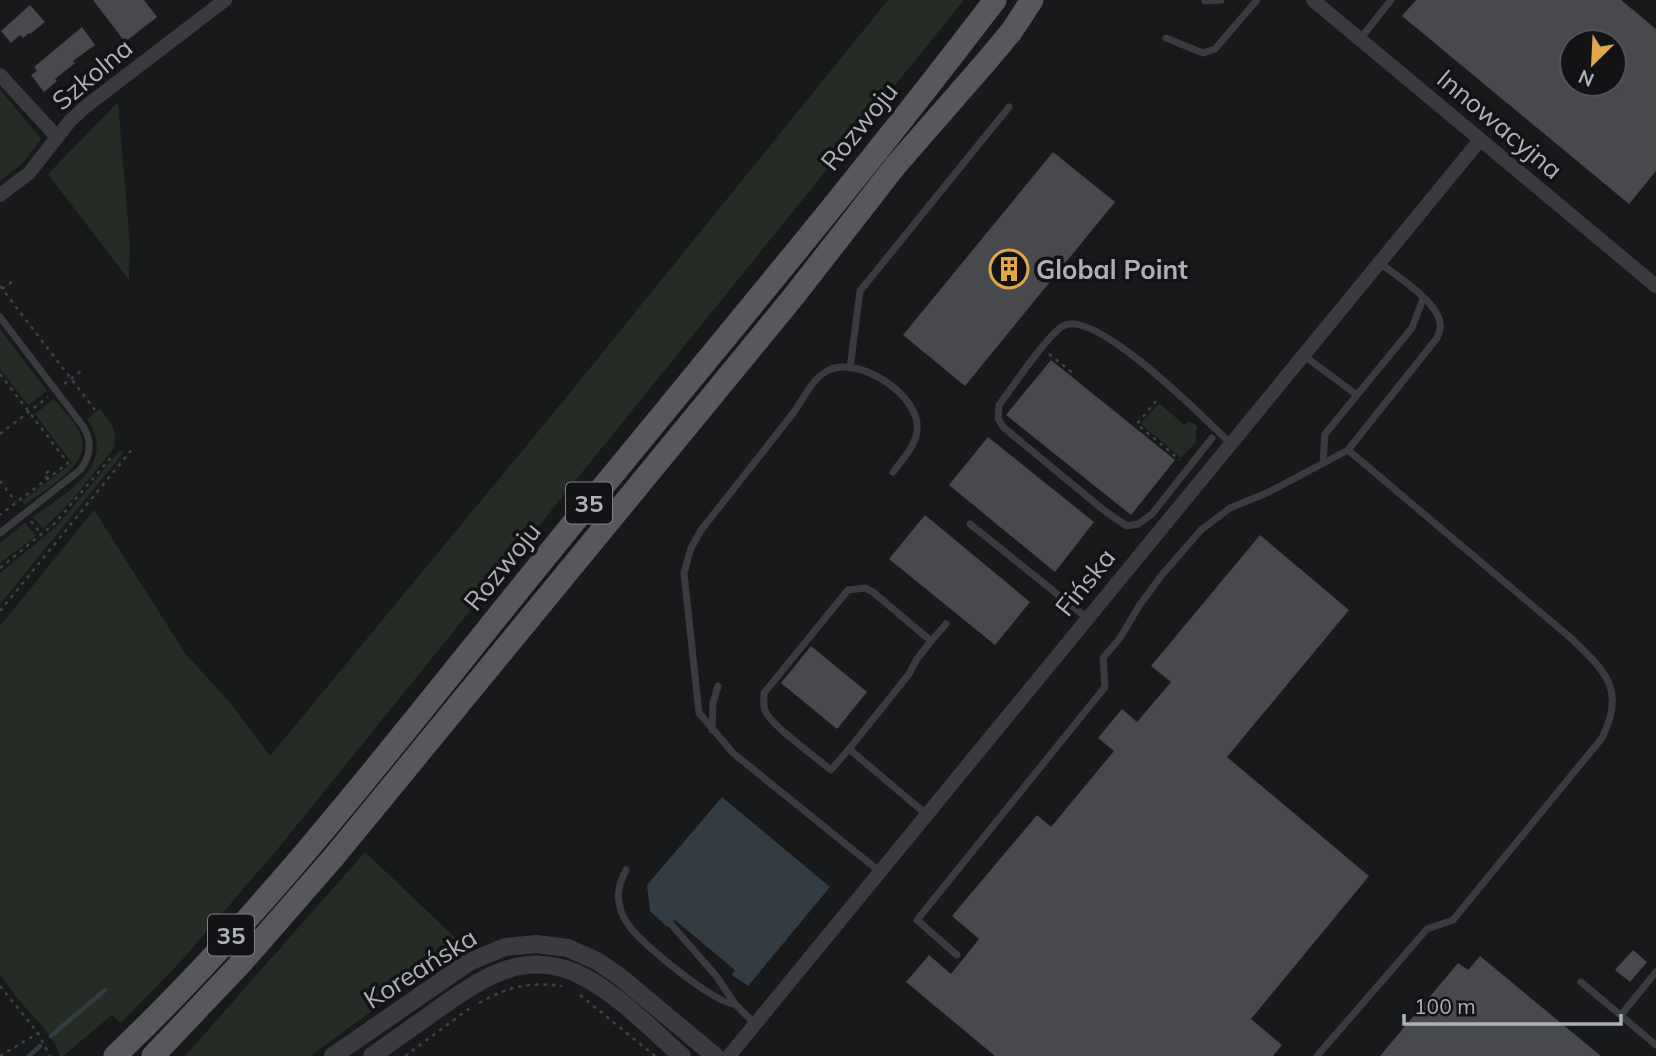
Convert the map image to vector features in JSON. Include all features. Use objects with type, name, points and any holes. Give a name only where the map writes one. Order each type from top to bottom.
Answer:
[{"type":"main road","name":"Rozwoju","points":[[115,1056],[199,971],[346,802],[885,140],[995,0]]},
{"type":"main road","name":"Rozwoju","points":[[153,1056],[226,980],[333,858],[802,287],[896,165],[1011,32],[1032,0]]},
{"type":"street","name":"Szkolna","points":[[0,195],[29,173],[85,107],[225,0]]},
{"type":"street","name":"Innowacyjna","points":[[1313,0],[1656,286]]},
{"type":"street","points":[[0,75],[57,137]]},
{"type":"street","name":"Fińska","points":[[729,1056],[1480,140]]},
{"type":"street","name":"Koreańska","points":[[333,1056],[469,962],[505,947],[536,944],[568,948],[597,961],[619,976],[715,1056]]},
{"type":"street","name":"Koreańska","points":[[372,1056],[488,976],[516,966],[544,964],[571,971],[597,985],[682,1056]]},
{"type":"lane","points":[[1205,1],[1221,0]]},
{"type":"lane","points":[[1166,38],[1203,52],[1215,49],[1257,0]]},
{"type":"lane","points":[[1360,39],[1391,0]]},
{"type":"lane","points":[[849,368],[860,291],[1009,107]]},
{"type":"lane","points":[[957,955],[917,920],[1105,687],[1103,658],[1120,638],[1146,596],[1201,530],[1230,508],[1269,492],[1348,450],[1437,338],[1441,327],[1438,316],[1423,299],[1379,262]]},
{"type":"lane","points":[[1323,463],[1325,434],[1412,328],[1423,299]]},
{"type":"lane","points":[[0,317],[86,432],[89,445],[87,459],[75,475],[0,533]]},
{"type":"lane","points":[[1212,438],[1152,514],[1138,524],[1127,526],[1118,522],[1003,427],[999,418],[999,405],[1062,326],[1080,324],[1130,352],[1230,443]]},
{"type":"lane","points":[[1303,355],[1357,395]]},
{"type":"lane","points":[[879,871],[733,753],[699,713],[684,573],[691,548],[701,530],[814,382],[828,370],[862,370],[883,379],[899,392],[915,414],[917,430],[911,448],[893,472]]},
{"type":"lane","points":[[1317,1056],[1427,929],[1453,920],[1602,738],[1611,722],[1614,704],[1611,683],[1597,663],[1572,639],[1348,450]]},
{"type":"lane","points":[[970,524],[1087,618]]},
{"type":"lane","points":[[931,641],[873,592],[865,588],[848,590],[764,693],[764,708],[771,720],[831,770],[946,624]]},
{"type":"lane","points":[[712,730],[713,703],[718,686]]},
{"type":"lane","points":[[849,749],[926,814]]},
{"type":"lane","points":[[626,870],[618,885],[620,908],[629,926],[708,993],[727,1004],[735,1004]]},
{"type":"lane","points":[[671,924],[717,977],[735,1004],[755,1024]]},
{"type":"lane","points":[[1620,1015],[1656,972]]},
{"type":"lane","points":[[1581,982],[1656,1045]]},
{"type":"path","points":[[12,282],[1,288],[95,410]]},
{"type":"path","points":[[1042,349],[1074,374]]},
{"type":"path","points":[[0,435],[81,371]]},
{"type":"path","points":[[0,374],[68,463],[0,515]]},
{"type":"path","points":[[1156,401],[1137,424],[1182,462]]},
{"type":"path","points":[[0,611],[133,448]]},
{"type":"path","points":[[0,568],[55,523],[114,454]]},
{"type":"path","points":[[47,478],[44,475],[50,470]]},
{"type":"path","points":[[405,1056],[475,1005],[503,989],[524,984],[571,988]]},
{"type":"path","points":[[0,986],[38,1032],[50,1056]]},
{"type":"path","points":[[579,994],[655,1056]]},
{"type":"path","points":[[0,1056],[38,1032]]},
{"type":"shaded area","points":[[888,0],[964,0],[280,846],[182,960],[121,1023],[112,1015],[60,1056],[49,1035],[0,974],[0,626],[94,510],[185,653],[232,705],[270,756],[565,399]]},
{"type":"shaded area","points":[[0,89],[41,139],[22,164],[0,181]]},
{"type":"shaded area","points":[[118,102],[130,246],[129,280],[48,174]]},
{"type":"shaded area","points":[[0,329],[47,391],[28,405],[0,369]]},
{"type":"shaded area","points":[[54,399],[76,426],[83,447],[80,457],[65,475],[25,505],[22,501],[72,463],[35,414]]},
{"type":"shaded area","points":[[1159,403],[1184,425],[1189,421],[1197,426],[1195,443],[1181,458],[1141,424]]},
{"type":"shaded area","points":[[100,409],[113,427],[114,448],[72,500],[43,529],[33,517],[73,488],[92,464],[97,451],[95,436],[87,419]]},
{"type":"shaded area","points":[[120,450],[123,453],[0,604],[0,573],[57,526]]},
{"type":"shaded area","points":[[25,523],[36,536],[0,563],[0,543]]},
{"type":"shaded area","points":[[722,797],[830,887],[748,986],[732,975],[735,970],[675,920],[667,927],[650,911],[647,885]]},
{"type":"shaded area","points":[[365,852],[463,945],[310,1056],[185,1056]]},
{"type":"building","points":[[93,0],[144,0],[157,17],[125,42]]},
{"type":"building","points":[[1416,0],[1621,0],[1656,29],[1656,171],[1629,204],[1402,16]]},
{"type":"building","points":[[30,5],[45,22],[30,34],[23,38],[20,35],[11,43],[1,31]]},
{"type":"building","points":[[82,27],[95,45],[73,61],[75,63],[44,92],[31,75],[37,71],[34,67]]},
{"type":"building","name":"Global Point","points":[[1053,152],[1115,202],[965,386],[903,335]]},
{"type":"building","points":[[1051,360],[1175,460],[1131,515],[1006,415]]},
{"type":"building","points":[[988,437],[1094,522],[1055,572],[949,485]]},
{"type":"building","points":[[925,515],[1030,602],[995,645],[889,559]]},
{"type":"building","points":[[1260,535],[1349,610],[1227,757],[1369,876],[1251,1019],[1282,1045],[1273,1056],[995,1056],[906,982],[929,955],[951,974],[979,939],[952,916],[1037,815],[1051,827],[1114,751],[1098,738],[1122,709],[1137,722],[1171,682],[1151,666]]},
{"type":"building","points":[[811,646],[867,692],[837,729],[781,683]]},
{"type":"building","points":[[1633,950],[1647,962],[1630,982],[1615,970]]},
{"type":"building","points":[[1480,956],[1601,1056],[1380,1056],[1458,963],[1468,970]]},
{"type":"waterway","points":[[51,1036],[105,990]]},
{"type":"waterway","points":[[29,1056],[40,1046]]},
{"type":"place","name":"Global Point","points":[[1009,269]]}]
